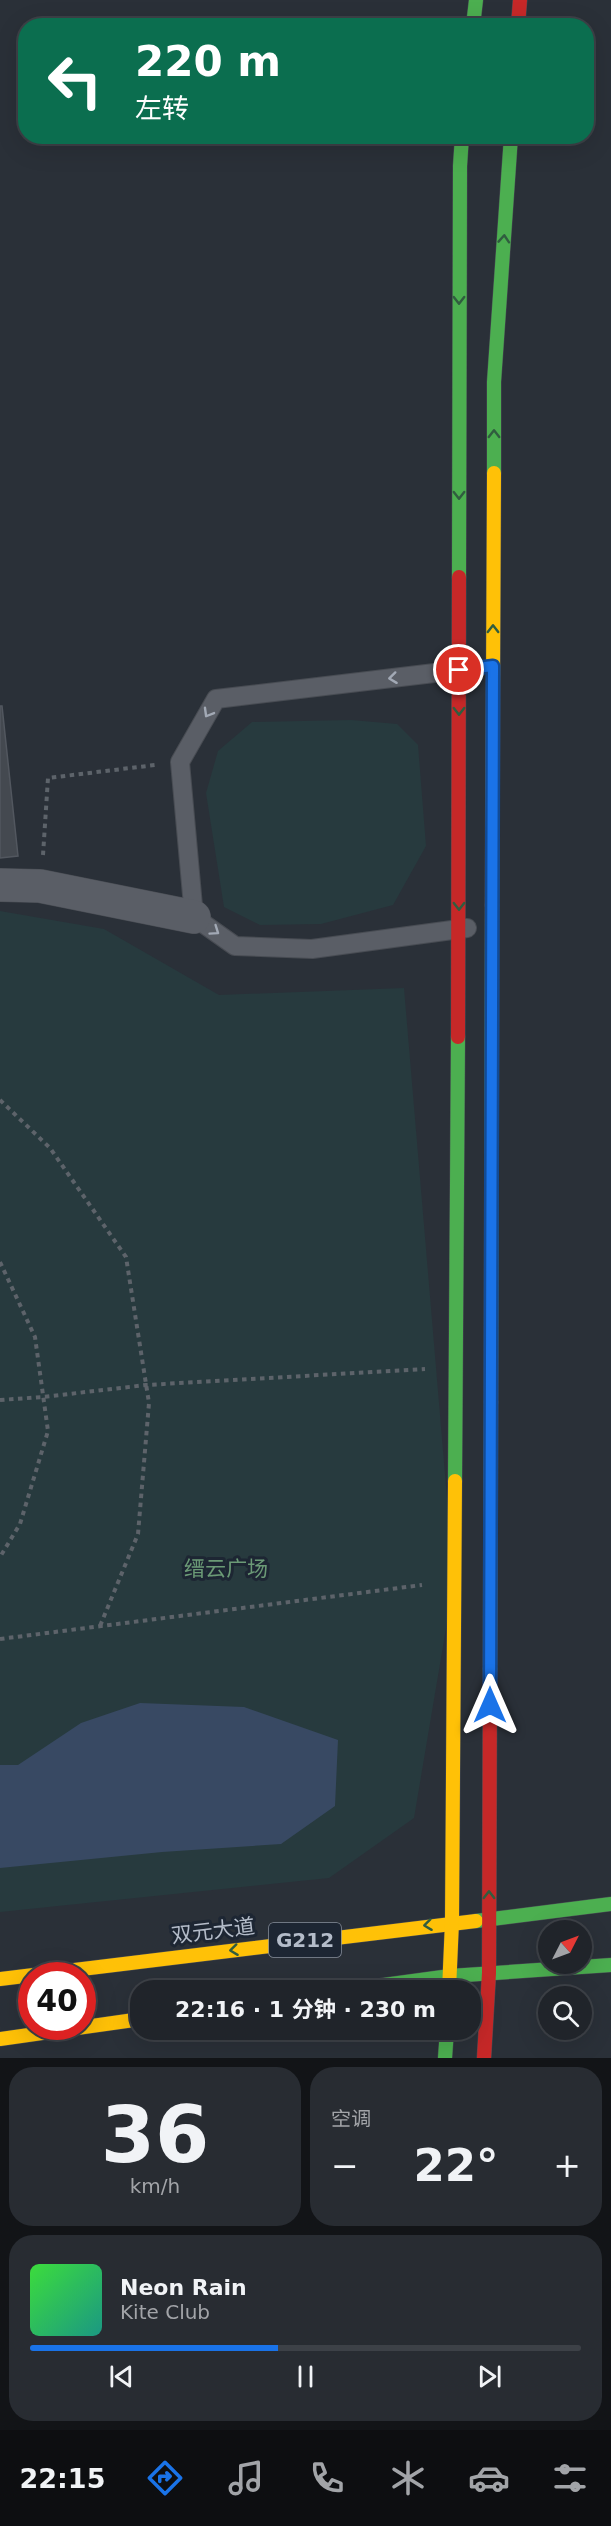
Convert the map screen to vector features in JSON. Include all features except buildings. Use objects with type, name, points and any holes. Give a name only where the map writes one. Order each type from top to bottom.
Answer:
[{"type":"main road","points":[[474,18],[476,0]]},
{"type":"main road","points":[[519,18],[520,0]]},
{"type":"main road","points":[[450,1980],[459,929],[461,144]]},
{"type":"main road","points":[[484,2058],[489,1973],[494,382],[510,144]]},
{"type":"main road","name":"双元大道","points":[[0,1979],[611,1904]]},
{"type":"main road","points":[[421,1980],[611,1965]]},
{"type":"main road","points":[[0,2039],[130,2021]]},
{"type":"main road","points":[[445,2058],[446,2040]]},
{"type":"street","points":[[0,885],[40,886],[194,917]]},
{"type":"lane","points":[[492,924],[312,949],[235,946],[194,917],[180,762],[216,699],[493,666]]},
{"type":"path","points":[[40,886],[48,778],[180,762]]},
{"type":"path","points":[[0,1100],[50,1148],[126,1257],[150,1403],[138,1534],[100,1626]]},
{"type":"path","points":[[0,1262],[35,1337],[48,1431],[20,1524],[2,1549],[0,1557]]},
{"type":"path","points":[[0,1400],[146,1384],[436,1368],[456,1363]]},
{"type":"path","points":[[0,1639],[454,1581]]},
{"type":"green space","points":[[351,720],[397,724],[418,745],[426,846],[393,905],[321,924],[260,925],[224,907],[206,793],[218,751],[252,722]]},
{"type":"green space","name":"缙云广场","points":[[0,911],[104,929],[219,995],[404,988],[454,1581],[414,1818],[329,1878],[0,1912]]},
{"type":"water","points":[[140,1703],[244,1707],[338,1740],[335,1806],[281,1844],[162,1852],[0,1868],[0,1765],[18,1765],[81,1723]]},
{"type":"traffic: fast","points":[[474,18],[476,0]]},
{"type":"traffic: fast","points":[[459,577],[461,144]]},
{"type":"traffic: fast","points":[[494,473],[494,382],[510,144]]},
{"type":"traffic: fast","points":[[491,1402],[492,905]]},
{"type":"traffic: fast","points":[[455,1481],[458,1037]]},
{"type":"traffic: fast","points":[[476,1921],[611,1904]]},
{"type":"traffic: fast","points":[[421,1980],[611,1965]]},
{"type":"traffic: fast","points":[[445,2058],[446,2040]]},
{"type":"traffic: slow","points":[[492,905],[494,473]]},
{"type":"traffic: slow","points":[[490,1669],[491,1402]]},
{"type":"traffic: slow","points":[[449,1980],[452,1922],[455,1481]]},
{"type":"traffic: slow","points":[[0,1979],[476,1921]]},
{"type":"traffic: slow","points":[[0,2039],[130,2021]]},
{"type":"traffic: jam","points":[[519,18],[520,0]]},
{"type":"traffic: jam","points":[[458,1037],[459,577]]},
{"type":"traffic: jam","points":[[484,2058],[489,1973],[490,1669]]},
{"type":"route","points":[[459,670],[493,666],[490,1705]]}]
